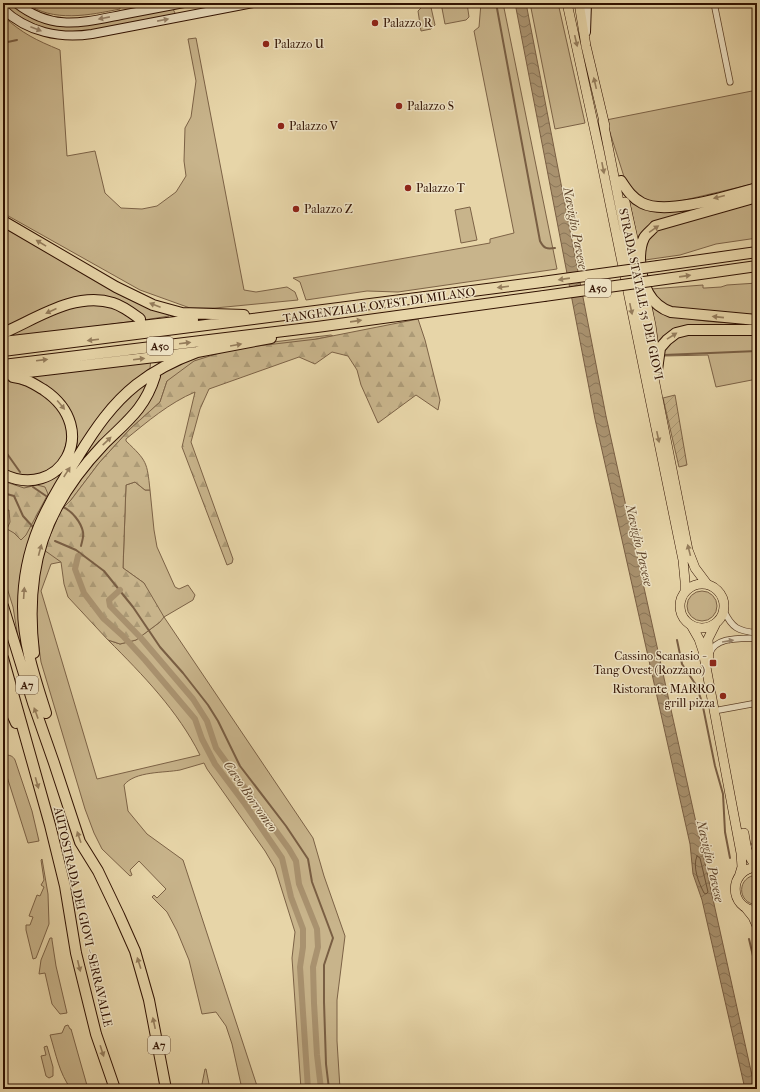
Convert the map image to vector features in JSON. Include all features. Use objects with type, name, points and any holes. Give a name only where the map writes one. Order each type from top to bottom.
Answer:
[{"type":"highway","points":[[621,181],[631,196],[643,204],[655,207],[672,207],[693,204],[757,188]]},
{"type":"highway","points":[[757,198],[655,226],[644,237],[640,250],[640,274],[649,295],[658,306],[664,310],[671,312],[757,320]]},
{"type":"highway","points":[[3,221],[116,287],[153,305],[182,313],[285,315]]},
{"type":"highway","points":[[720,257],[757,248]]},
{"type":"highway","name":"TANGENZIALE OVEST DI MILANO","points":[[3,351],[542,282],[757,252]]},
{"type":"highway","name":"TANGENZIALE OVEST DI MILANO","points":[[3,365],[318,326],[757,266]]},
{"type":"highway","points":[[719,271],[757,272]]},
{"type":"highway","points":[[3,333],[61,307],[91,300],[105,301],[115,304],[124,308],[140,319]]},
{"type":"highway","points":[[3,342],[235,315]]},
{"type":"highway","points":[[3,376],[197,352],[251,342],[318,326]]},
{"type":"highway","points":[[657,370],[660,348],[666,340],[676,333],[688,330],[757,330]]},
{"type":"highway","points":[[46,713],[28,654],[23,606],[27,568],[38,525],[59,485],[90,437],[112,408],[135,385],[150,374],[167,364],[197,352]]},
{"type":"highway","points":[[3,376],[28,380],[54,398],[63,407],[69,418],[72,435],[70,449],[64,462],[48,476],[32,480],[17,480],[3,474]]},
{"type":"highway","points":[[54,763],[35,657],[31,623],[32,585],[41,546],[49,522],[63,494],[89,461],[139,409],[152,389],[155,376]]},
{"type":"highway","name":"AUTOSTRADA DEI GIOVI - SERRAVALLE","points":[[3,606],[32,703],[54,763],[80,842],[101,877],[120,915],[135,951],[149,1000],[166,1089]]},
{"type":"highway","name":"AUTOSTRADA DEI GIOVI - SERRAVALLE","points":[[3,658],[26,745],[50,825],[65,886],[76,952],[96,1034],[115,1089]]},
{"type":"highway","points":[[3,694],[26,745]]},
{"type":"main road","points":[[16,3],[32,13],[48,20],[73,23],[184,3]]},
{"type":"main road","points":[[3,9],[21,22],[35,29],[54,34],[74,36],[92,34],[253,3]]},
{"type":"main road","name":"STRADA STATALE 35 DEI GIOVI","points":[[567,3],[599,150],[682,556],[685,591]]},
{"type":"main road","points":[[579,3],[586,46],[603,121],[613,148],[621,181],[651,325],[668,448]]},
{"type":"main road","points":[[586,46],[587,3]]},
{"type":"main road","name":"STRADA STATALE 35 DEI GIOVI","points":[[603,121],[691,560],[695,568],[708,584]]},
{"type":"main road","points":[[739,877],[747,870],[757,867],[748,852],[709,659],[708,639],[724,611],[723,597],[719,591],[708,584],[695,584],[685,591],[681,598],[681,614],[691,625],[699,639],[702,651],[741,854],[742,867],[736,883],[735,892],[738,899],[751,915],[757,926]]},
{"type":"main road","points":[[691,625],[704,628],[716,623]]},
{"type":"main road","points":[[742,905],[757,911]]},
{"type":"street","points":[[714,3],[730,82]]},
{"type":"street","points":[[724,611],[734,627],[740,631],[757,633]]},
{"type":"street","points":[[709,659],[711,649],[717,643],[757,638]]},
{"type":"street","points":[[719,710],[757,703]]},
{"type":"green space","points":[[3,3],[12,5],[30,17],[40,21],[66,26],[172,9],[175,13],[174,15],[108,28],[70,33],[50,30],[36,25],[13,13]]},
{"type":"green space","points":[[26,3],[120,3],[120,9],[72,16],[48,13]]},
{"type":"green space","points":[[421,3],[430,3],[435,25],[431,29],[421,31],[418,11],[422,7]]},
{"type":"green space","points":[[441,3],[467,3],[469,17],[466,20],[445,24]]},
{"type":"green space","points":[[481,3],[503,3],[557,269],[398,292],[367,291],[306,300],[300,282],[293,278],[490,243],[490,239],[514,233],[474,31],[479,27]]},
{"type":"green space","points":[[530,3],[558,3],[585,123],[555,129]]},
{"type":"green space","points":[[3,16],[17,28],[30,36],[60,50],[67,156],[95,151],[105,193],[121,208],[142,209],[157,206],[176,192],[186,176],[184,161],[185,128],[191,117],[196,81],[188,39],[196,38],[244,290],[256,292],[287,287],[295,292],[298,300],[215,308],[190,308],[140,290],[3,213]]},
{"type":"green space","points":[[757,90],[757,183],[672,203],[653,202],[638,196],[626,183],[606,120]]},
{"type":"green space","points":[[757,194],[656,221],[647,227],[637,238],[629,199],[646,208]]},
{"type":"green space","points":[[757,201],[757,238],[716,244],[680,255],[645,260],[645,248],[648,240],[660,227]]},
{"type":"green space","points":[[470,207],[477,240],[461,243],[455,210]]},
{"type":"green space","points":[[3,224],[169,314],[169,316],[144,320],[97,296],[3,329]]},
{"type":"green space","points":[[757,283],[757,317],[676,309],[658,302],[651,289],[703,285],[703,288],[705,288]]},
{"type":"green space","points":[[95,304],[117,309],[127,314],[135,321],[3,339],[3,337],[59,311],[76,306]]},
{"type":"green space","points":[[652,306],[674,315],[702,321],[757,324],[757,327],[691,327],[657,343]]},
{"type":"green space","points":[[418,319],[425,340],[440,400],[438,410],[416,395],[378,423],[361,385],[357,370],[348,356],[332,352],[315,364],[299,357],[209,389],[200,409],[191,442],[233,559],[232,563],[227,565],[182,447],[195,392],[167,407],[142,426],[126,439],[126,441],[145,462],[150,490],[145,490],[135,482],[126,485],[123,568],[144,583],[164,617],[160,622],[136,640],[120,644],[108,640],[68,597],[64,584],[61,562],[44,550],[61,510],[71,500],[99,463],[130,429],[160,402],[167,381],[194,361],[232,349],[317,339]]},
{"type":"green space","points":[[757,334],[757,379],[716,387],[708,355],[664,356],[663,353],[667,344],[683,335]]},
{"type":"green space","points":[[331,335],[333,336],[317,339],[167,381],[160,402],[130,429],[99,463],[71,500],[61,510],[61,562],[51,564],[41,591],[97,779],[200,755],[181,723],[159,694],[108,640],[120,644],[136,640],[160,622],[144,583],[123,568],[126,485],[135,482],[145,490],[150,490],[157,547],[175,587],[179,589],[188,585],[195,595],[193,600],[164,617],[313,838],[324,876],[345,936],[337,1000],[337,1041],[340,1089],[301,1089],[292,958],[295,932],[275,868],[265,851],[204,763],[180,770],[142,775],[129,780],[124,785],[128,811],[147,834],[183,860],[258,1089],[242,1089],[232,1044],[226,1026],[216,1012],[202,1014],[189,960],[177,931],[167,912],[152,897],[154,895],[157,898],[166,889],[139,861],[130,870],[132,875],[130,876],[102,849],[94,833],[85,809],[41,662],[34,612],[42,551],[59,508],[159,374],[189,357],[232,347]]},
{"type":"green space","points":[[151,359],[150,368],[125,388],[106,408],[53,489],[22,651],[18,638],[13,607],[3,575],[3,478],[23,485],[34,485],[44,481],[70,459],[77,444],[74,418],[66,403],[49,388],[27,376]]},
{"type":"green space","points":[[151,378],[136,406],[78,466],[117,405]]},
{"type":"green space","points":[[3,380],[15,382],[38,390],[61,409],[69,434],[62,457],[52,468],[40,474],[19,476],[3,470]]},
{"type":"green space","points":[[675,395],[687,465],[679,467],[663,398]]},
{"type":"green space","points":[[3,481],[24,488],[37,485],[45,487],[48,494],[26,535],[21,540],[7,529],[10,522],[9,510],[3,511]]},
{"type":"green space","points":[[702,591],[713,595],[717,606],[713,617],[702,621],[691,617],[687,606],[691,595]]},
{"type":"green space","points":[[3,756],[11,756],[15,760],[32,811],[39,841],[28,843],[3,764]]},
{"type":"green space","points":[[42,859],[48,894],[49,924],[36,958],[33,959],[26,925],[30,925],[33,917],[29,916],[37,895],[40,896],[44,887],[41,885],[44,880]]},
{"type":"green space","points":[[757,875],[757,905],[745,900],[742,895],[742,890],[743,884],[750,876]]},
{"type":"green space","points":[[50,938],[52,938],[56,966],[67,1013],[60,1014],[52,1004],[45,973],[39,974],[41,960]]},
{"type":"green space","points":[[68,1025],[71,1029],[88,1089],[71,1089],[58,1063],[50,1035],[62,1033],[65,1026]]},
{"type":"green space","points":[[47,1046],[53,1067],[53,1076],[49,1078],[46,1076],[41,1056],[46,1055],[44,1047]]},
{"type":"green space","points":[[206,1069],[210,1089],[201,1089]]},
{"type":"water","points":[[515,3],[526,3],[606,416],[755,1089],[745,1089],[702,900],[693,874],[690,844],[595,419]]},
{"type":"waterway","points":[[496,3],[540,241],[546,248],[555,248]]},
{"type":"waterway","points":[[3,43],[17,40]]},
{"type":"waterway","points":[[664,355],[757,351]]},
{"type":"waterway","name":"Cavo Borromeo","points":[[3,448],[20,472]]},
{"type":"waterway","name":"Cavo Borromeo","points":[[33,487],[49,498]]},
{"type":"waterway","points":[[3,493],[14,496],[23,516],[33,527]]},
{"type":"waterway","name":"Cavo Borromeo","points":[[63,507],[73,514],[82,528],[83,537],[81,546]]},
{"type":"waterway","points":[[55,541],[76,550],[104,571],[133,607],[160,647],[208,705],[218,721],[240,766],[286,826],[308,859],[312,882],[333,938],[324,965],[326,1064],[329,1089]]},
{"type":"waterway","name":"Cavo Borromeo","points":[[78,556],[75,569],[84,593],[103,618],[123,636],[145,660],[195,719],[202,739],[215,764],[245,804],[282,858],[291,897],[303,929],[303,947],[300,967],[308,1089]]},
{"type":"waterway","points":[[120,590],[109,600],[110,606],[141,638],[193,699],[207,721],[216,748],[289,849],[296,861],[299,884],[317,929],[318,947],[313,967],[317,1055],[321,1089]]},
{"type":"waterway","points":[[677,640],[682,664],[696,685],[702,702],[715,766],[723,794],[725,832],[730,858]]},
{"type":"waterway","points":[[749,939],[757,973]]},
{"type":"tunnel","points":[[145,326],[152,337],[156,350],[157,363],[155,376]]},
{"type":"place","name":"Palazzo R","points":[[375,23]]},
{"type":"place","name":"Palazzo U","points":[[266,44]]},
{"type":"place","name":"Palazzo S","points":[[399,106]]},
{"type":"place","name":"Palazzo V","points":[[281,126]]},
{"type":"place","name":"Palazzo T","points":[[408,188]]},
{"type":"place","name":"Palazzo Z","points":[[296,209]]},
{"type":"place","name":"Cassino Scanasio - Tang Ovest (Rozzano)","points":[[713,663]]},
{"type":"place","name":"Ristorante MARRO grill pizza","points":[[723,696]]},
{"type":"water label","name":"Naviglio Pavese","points":[[576,228]]},
{"type":"water label","name":"Naviglio Pavese","points":[[640,545]]},
{"type":"water label","name":"Naviglio Pavese","points":[[711,861]]}]
